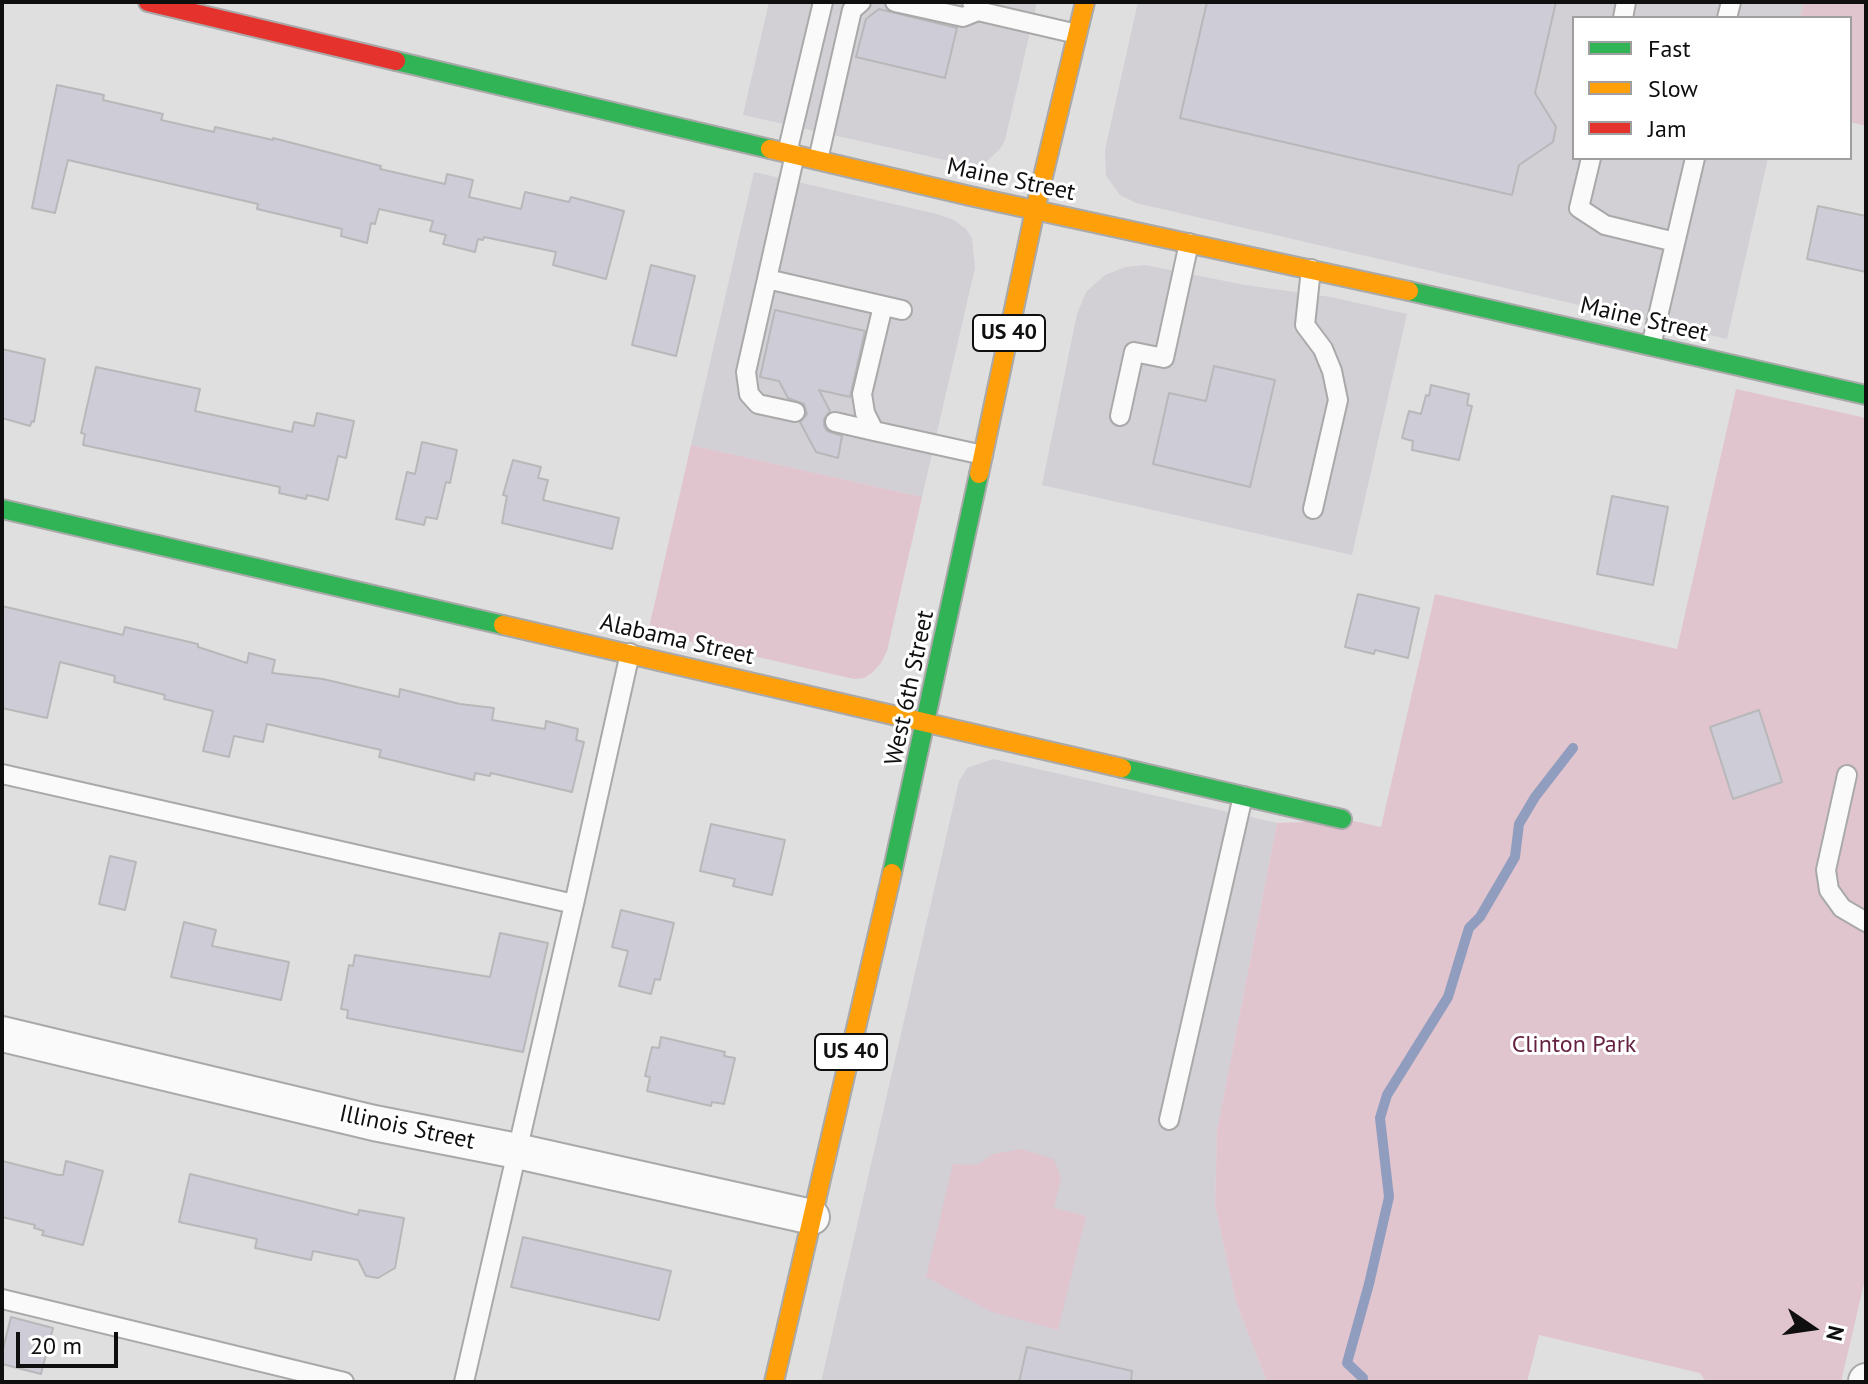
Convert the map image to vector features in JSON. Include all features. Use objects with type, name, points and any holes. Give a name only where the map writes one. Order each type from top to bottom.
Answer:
[{"type":"main road","name":"Maine Street","points":[[148,2],[1035,210],[1866,395]]},
{"type":"main road","name":"West 6th Street","points":[[774,1382],[927,723],[1035,210],[1085,2]]},
{"type":"main road","name":"Alabama Street","points":[[2,509],[1342,819]]},
{"type":"street","name":"Illinois Street","points":[[2,1034],[374,1123],[517,1151],[812,1217]]},
{"type":"lane","points":[[795,412],[758,404],[749,394],[746,372],[823,2]]},
{"type":"lane","points":[[818,160],[852,10],[861,2]]},
{"type":"lane","points":[[895,2],[963,17],[975,6],[1077,34]]},
{"type":"lane","points":[[1591,160],[1579,208],[1605,225],[1675,242]]},
{"type":"lane","points":[[1651,346],[1695,160]]},
{"type":"lane","points":[[1120,416],[1134,352],[1164,358],[1189,243]]},
{"type":"lane","points":[[1311,269],[1305,325],[1323,349],[1332,371],[1338,400],[1313,509]]},
{"type":"lane","points":[[767,279],[892,308],[862,394],[865,413],[874,431]]},
{"type":"lane","points":[[835,422],[983,455]]},
{"type":"lane","points":[[464,1382],[630,653]]},
{"type":"lane","points":[[2,774],[574,904]]},
{"type":"lane","points":[[1847,775],[1826,870],[1829,890],[1842,908],[1866,922]]},
{"type":"lane","points":[[1169,1120],[1243,796]]},
{"type":"lane","points":[[2,1299],[344,1382]]},
{"type":"shaded area","points":[[769,2],[1037,2],[1005,140],[1000,149],[984,164],[972,166],[743,115]]},
{"type":"shaded area","points":[[1138,2],[1804,2],[1800,16],[1572,16],[1572,160],[1768,160],[1727,339],[1136,203],[1120,195],[1106,176],[1105,150]]},
{"type":"shaded area","points":[[754,172],[937,214],[954,220],[972,238],[975,268],[922,497],[691,445]]},
{"type":"shaded area","points":[[1145,265],[1245,285],[1331,297],[1407,314],[1352,555],[1042,485],[1077,314],[1086,292],[1105,275],[1125,267]]},
{"type":"shaded area","points":[[993,759],[1277,823],[1217,1130],[1215,1205],[1236,1302],[1267,1382],[821,1382],[959,781],[967,768]]},
{"type":"green space","points":[[1804,2],[1866,2],[1866,126],[1852,122],[1852,16],[1800,16]]},
{"type":"green space","name":"Clinton Park","points":[[1736,389],[1866,418],[1866,1275],[1841,1382],[1706,1382],[1700,1373],[1539,1335],[1527,1382],[1267,1382],[1236,1302],[1215,1205],[1217,1130],[1277,823],[1349,820],[1381,827],[1435,594],[1677,649]]},
{"type":"green space","points":[[691,445],[922,497],[887,651],[872,673],[854,679],[648,632]]},
{"type":"green space","points":[[1021,1149],[1054,1159],[1061,1178],[1054,1208],[1086,1216],[1058,1330],[992,1312],[926,1277],[953,1164],[977,1165],[993,1154]]},
{"type":"building","points":[[1207,2],[1556,2],[1535,93],[1556,127],[1553,142],[1519,165],[1512,195],[1180,118]]},
{"type":"building","points":[[879,9],[957,28],[945,78],[856,57],[866,19]]},
{"type":"building","points":[[57,85],[104,95],[103,100],[163,114],[161,120],[214,132],[215,127],[273,138],[445,184],[447,174],[473,180],[469,197],[521,209],[525,192],[569,202],[571,197],[624,211],[606,279],[553,265],[556,252],[484,237],[483,240],[478,239],[475,252],[443,244],[446,235],[430,231],[433,221],[379,209],[375,224],[371,223],[367,243],[341,236],[342,229],[257,209],[258,204],[68,160],[55,213],[32,208]]},
{"type":"building","points":[[1818,206],[1866,216],[1866,272],[1807,259]]},
{"type":"building","points":[[651,265],[695,276],[676,356],[632,345]]},
{"type":"building","points":[[775,310],[865,331],[850,397],[819,390],[830,411],[824,419],[824,426],[827,431],[842,436],[838,458],[816,452],[800,422],[807,414],[804,404],[788,398],[779,381],[760,377]]},
{"type":"building","points":[[2,349],[45,359],[34,422],[30,426],[2,418]]},
{"type":"building","points":[[1214,366],[1275,380],[1250,487],[1153,464],[1169,393],[1206,401]]},
{"type":"building","points":[[96,367],[200,389],[195,411],[292,432],[294,422],[314,426],[317,413],[354,421],[346,458],[338,456],[328,500],[279,493],[280,487],[83,445],[85,434],[81,433]]},
{"type":"building","points":[[1431,385],[1469,394],[1467,405],[1472,406],[1459,460],[1412,450],[1413,441],[1402,438],[1409,411],[1421,414]]},
{"type":"building","points":[[422,442],[457,450],[450,483],[446,482],[437,519],[426,517],[424,525],[396,519],[407,472],[415,474]]},
{"type":"building","points":[[513,460],[541,467],[538,478],[548,480],[543,500],[619,518],[612,549],[502,523],[507,496],[503,495]]},
{"type":"building","points":[[1612,496],[1668,507],[1653,585],[1597,574]]},
{"type":"building","points":[[1358,594],[1419,608],[1408,658],[1345,647]]},
{"type":"building","points":[[2,606],[123,635],[125,627],[198,644],[198,647],[247,663],[249,653],[275,660],[272,673],[323,679],[399,697],[400,689],[460,704],[494,708],[492,720],[545,729],[546,721],[578,729],[576,740],[584,742],[572,792],[491,773],[490,776],[475,773],[474,780],[379,757],[381,750],[267,724],[263,742],[234,736],[229,757],[203,751],[213,711],[164,699],[165,695],[114,682],[115,676],[60,662],[47,718],[2,708]]},
{"type":"building","points":[[1759,710],[1782,782],[1733,799],[1710,727]]},
{"type":"building","points":[[711,824],[785,840],[772,895],[733,886],[735,879],[700,871]]},
{"type":"building","points":[[110,856],[136,862],[125,910],[99,904]]},
{"type":"building","points":[[621,910],[674,923],[660,980],[655,979],[651,994],[619,986],[628,951],[612,947]]},
{"type":"building","points":[[184,922],[216,930],[212,946],[289,962],[281,1000],[171,977]]},
{"type":"building","points":[[500,933],[548,943],[523,1052],[347,1018],[348,1010],[341,1009],[349,965],[353,966],[355,955],[490,977]]},
{"type":"building","points":[[661,1037],[725,1052],[724,1056],[735,1058],[724,1104],[712,1102],[711,1106],[647,1091],[650,1077],[645,1076],[652,1047],[659,1048]]},
{"type":"building","points":[[2,1161],[58,1175],[63,1175],[66,1161],[103,1171],[83,1245],[42,1235],[44,1231],[34,1228],[35,1225],[2,1217]]},
{"type":"building","points":[[190,1174],[358,1215],[359,1210],[404,1218],[395,1268],[378,1278],[366,1276],[358,1260],[313,1251],[311,1260],[255,1248],[257,1239],[179,1222]]},
{"type":"building","points":[[523,1237],[671,1271],[659,1320],[511,1287]]},
{"type":"building","points":[[11,1317],[53,1328],[41,1374],[2,1364]]},
{"type":"building","points":[[1027,1347],[1132,1371],[1131,1382],[1019,1382]]},
{"type":"waterway","points":[[1363,1378],[1347,1363],[1389,1197],[1380,1118],[1387,1095],[1448,997],[1469,928],[1480,917],[1515,857],[1519,824],[1535,797],[1573,748]]},
{"type":"traffic: fast","points":[[396,61],[770,149]]},
{"type":"traffic: fast","points":[[1409,291],[1866,395]]},
{"type":"traffic: fast","points":[[892,873],[979,474]]},
{"type":"traffic: fast","points":[[2,509],[503,625]]},
{"type":"traffic: fast","points":[[1122,768],[1342,819]]},
{"type":"traffic: slow","points":[[979,474],[1035,210],[1085,2]]},
{"type":"traffic: slow","points":[[770,149],[970,196],[1409,291]]},
{"type":"traffic: slow","points":[[503,625],[1122,768]]},
{"type":"traffic: slow","points":[[774,1382],[892,873]]},
{"type":"traffic: jam","points":[[148,2],[396,61]]}]
